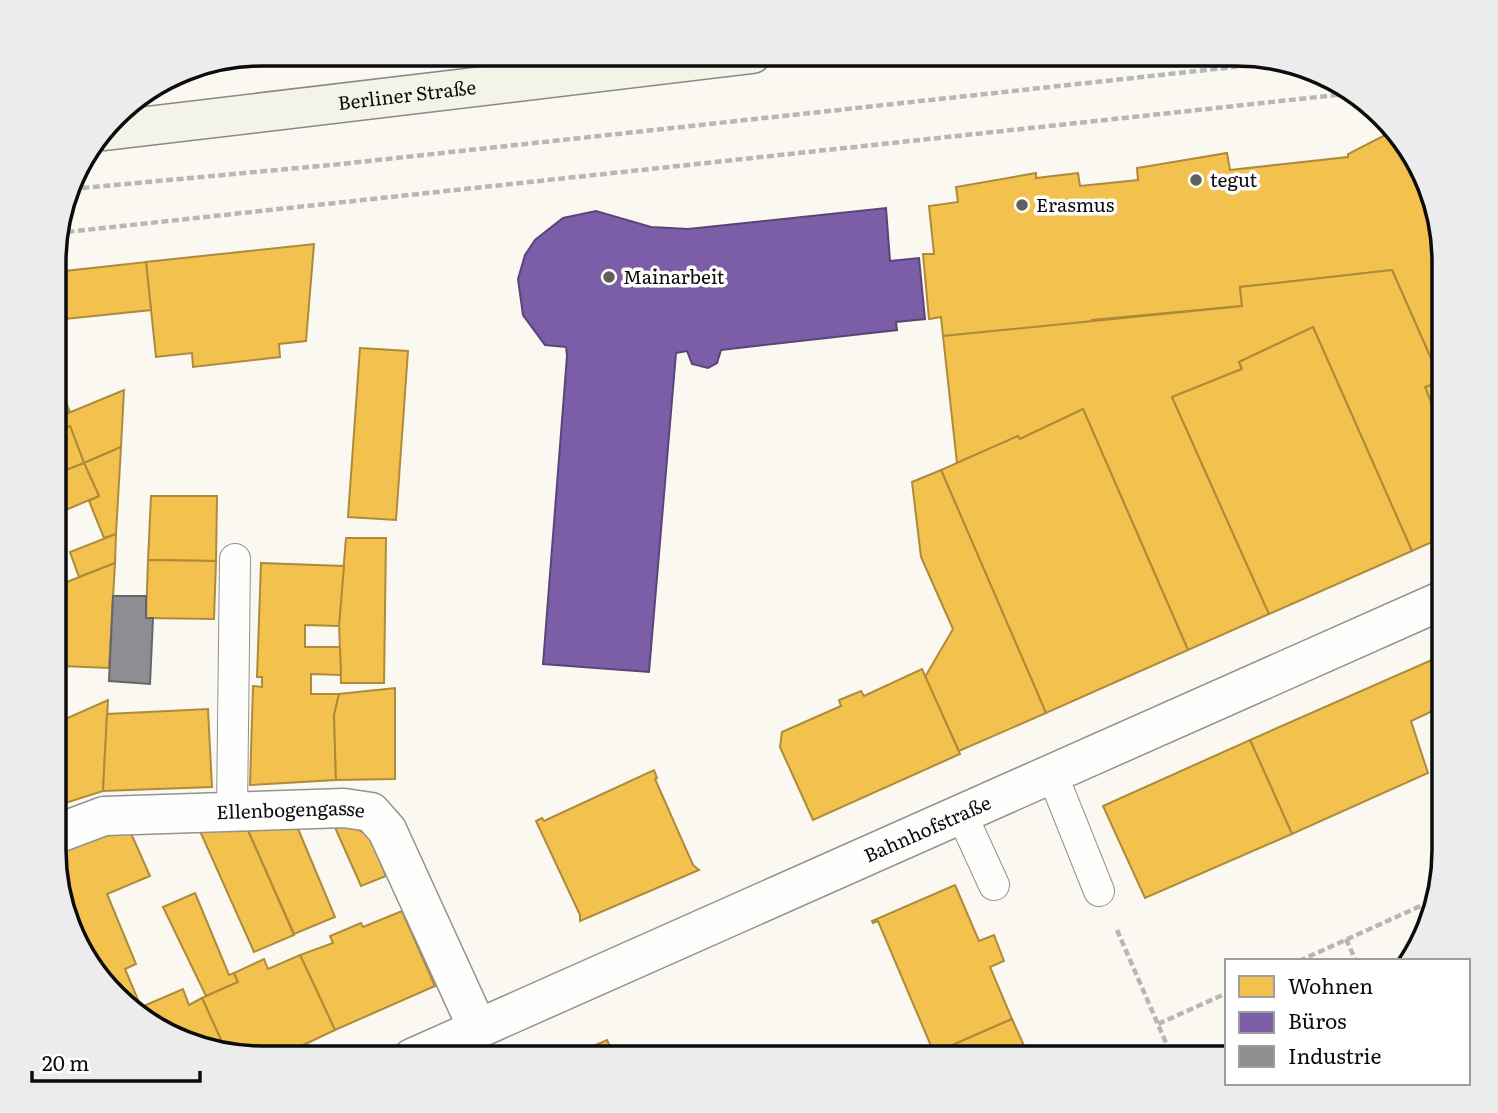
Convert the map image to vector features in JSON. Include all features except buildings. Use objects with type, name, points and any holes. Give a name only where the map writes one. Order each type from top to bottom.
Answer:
[{"type":"main road","name":"Berliner Straße","points":[[119,129],[648,66]]},
{"type":"street","name":"Bahnhofstraße","points":[[439,1046],[1053,776],[1431,605]]},
{"type":"street","name":"Ellenbogengasse","points":[[67,830],[104,816],[344,807],[371,812],[387,830],[478,1029]]},
{"type":"lane","points":[[232,811],[235,559]]},
{"type":"lane","points":[[1053,776],[1099,891]]},
{"type":"lane","points":[[962,815],[994,885]]},
{"type":"path","points":[[81,188],[354,162],[1234,67]]},
{"type":"path","points":[[69,232],[1337,95]]},
{"type":"path","points":[[1099,891],[1167,1046]]},
{"type":"path","points":[[1303,959],[1424,904]]},
{"type":"path","points":[[1346,939],[1355,959]]},
{"type":"path","points":[[1158,1024],[1225,994]]},
{"type":"place","name":"tegut","points":[[1196,180]]},
{"type":"place","name":"Erasmus","points":[[1022,205]]},
{"type":"place","name":"Mainarbeit","points":[[609,277]]}]
